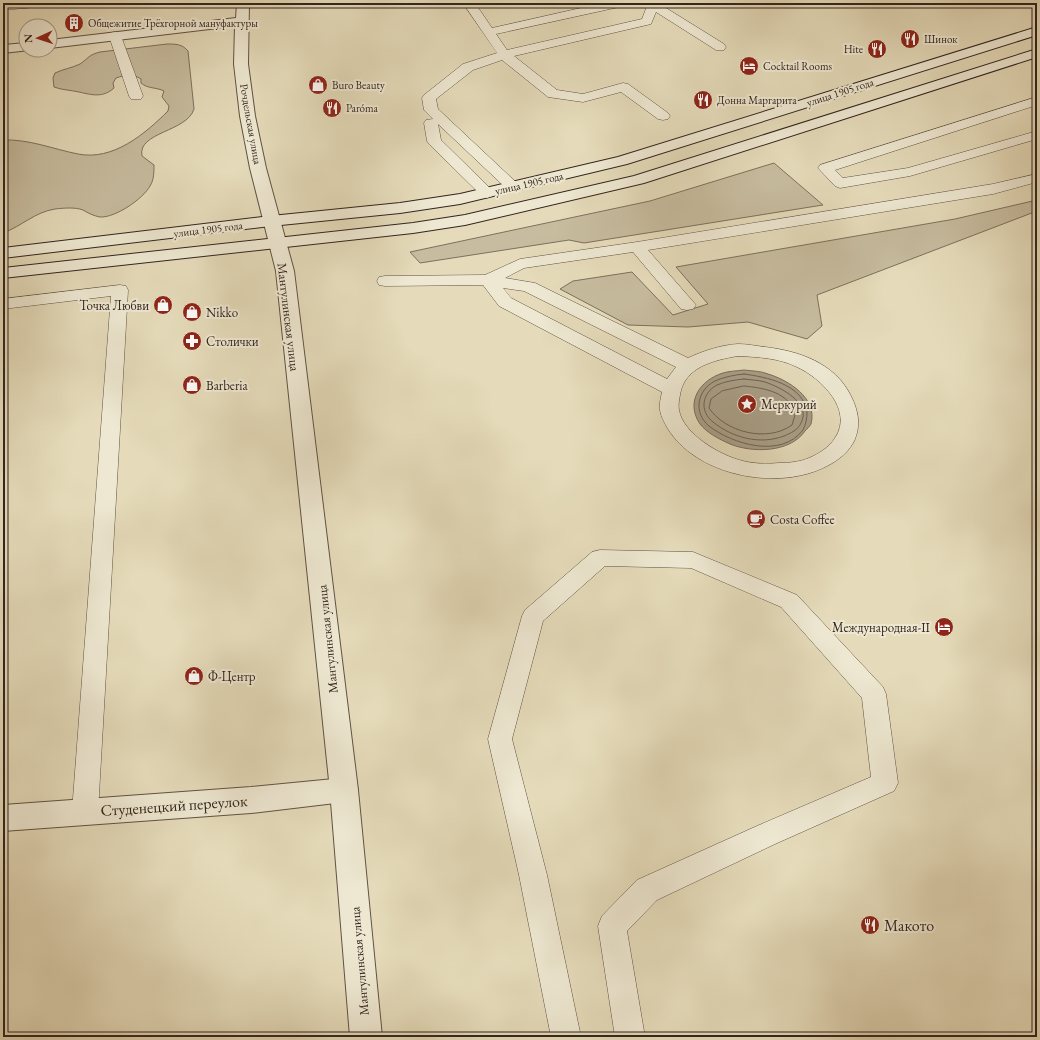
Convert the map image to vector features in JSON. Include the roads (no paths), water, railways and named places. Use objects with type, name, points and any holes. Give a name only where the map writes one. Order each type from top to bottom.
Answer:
[{"type":"main road","name":"Рочдельская улица","points":[[243,3],[241,63],[248,120],[277,242]]},
{"type":"main road","points":[[58,43],[242,21]]},
{"type":"main road","name":"улица 1905 года","points":[[3,253],[271,221],[400,208],[460,199],[622,161],[1037,31]]},
{"type":"main road","points":[[3,49],[18,48]]},
{"type":"main road","name":"улица 1905 года","points":[[3,273],[413,228],[465,220],[638,180],[1037,53]]},
{"type":"main road","name":"Мантулинская улица","points":[[277,242],[285,271],[344,790],[366,1037]]},
{"type":"main road","name":"Студенецкий переулок","points":[[3,818],[251,800],[344,790]]},
{"type":"lane","points":[[3,6],[36,3]]},
{"type":"lane","points":[[469,3],[490,32],[504,55],[553,94],[583,98],[623,86],[664,116]]},
{"type":"lane","points":[[490,32],[619,3]]},
{"type":"lane","points":[[500,190],[434,141],[429,98],[468,67],[504,55],[647,21],[652,4],[720,47]]},
{"type":"lane","points":[[115,36],[136,96]]},
{"type":"lane","points":[[1037,101],[825,168],[840,183],[903,173],[1037,135]]},
{"type":"lane","points":[[431,116],[500,190]]},
{"type":"lane","points":[[874,152],[903,173]]},
{"type":"lane","points":[[488,280],[520,264],[637,247],[993,189],[1037,178]]},
{"type":"lane","points":[[637,247],[687,305]]},
{"type":"lane","points":[[488,280],[505,302],[671,389]]},
{"type":"lane","points":[[385,281],[488,280],[529,287],[689,366]]},
{"type":"lane","points":[[3,304],[120,290],[85,812]]},
{"type":"lane","points":[[738,350],[767,352],[796,359],[821,373],[841,391],[850,413],[848,434],[834,453],[809,466],[777,472],[742,468],[710,457],[684,437],[669,412],[671,389],[678,376],[689,366],[711,355],[738,350]]},
{"type":"lane","points":[[566,1037],[533,875],[500,739],[533,616],[600,558],[693,560],[789,601],[874,694],[885,783],[766,835],[647,890],[612,926],[630,1037]]},
{"type":"water","points":[[744,370],[762,372],[776,377],[792,386],[806,398],[812,415],[811,424],[790,444],[759,450],[739,447],[730,444],[710,433],[700,424],[694,408],[697,393],[702,386],[715,376],[730,371]]},
{"type":"place","name":"Общежитие Трёхгорной мануфактуры","points":[[74,23]]},
{"type":"place","name":"Шинок","points":[[910,39]]},
{"type":"place","name":"Hite","points":[[877,49]]},
{"type":"place","name":"Cocktail Rooms","points":[[749,66]]},
{"type":"place","name":"Buro Beauty","points":[[318,85]]},
{"type":"place","name":"Донна Маргарита","points":[[703,100]]},
{"type":"place","name":"Paróma","points":[[332,108]]},
{"type":"place","name":"Точка Любви","points":[[163,305]]},
{"type":"place","name":"Nikko","points":[[192,312]]},
{"type":"place","name":"Столички","points":[[192,341]]},
{"type":"place","name":"Barberia","points":[[192,385]]},
{"type":"place","name":"Меркурий","points":[[747,404]]},
{"type":"place","name":"Costa Coffee","points":[[756,519]]},
{"type":"place","name":"Международная-II","points":[[944,627]]},
{"type":"place","name":"Ф-Центр","points":[[194,676]]},
{"type":"place","name":"Макото","points":[[870,925]]}]
